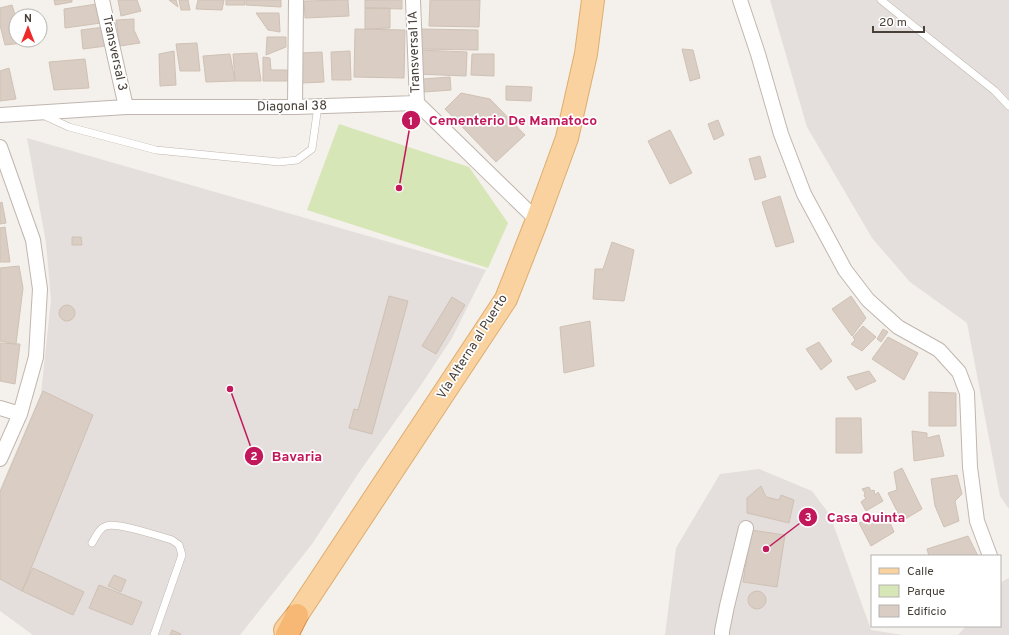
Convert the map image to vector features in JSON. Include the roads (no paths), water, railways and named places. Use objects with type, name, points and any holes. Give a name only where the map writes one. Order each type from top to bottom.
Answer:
[{"type":"highway","points":[[287,635],[297,616]]},
{"type":"main road","name":"Vía Alterna al Puerto","points":[[280,635],[297,616],[506,299],[567,138],[586,54],[593,0]]},
{"type":"street","name":"Transversal 3","points":[[102,0],[126,107]]},
{"type":"street","points":[[295,107],[296,0]]},
{"type":"street","name":"Transversal 1A","points":[[413,0],[417,103]]},
{"type":"street","points":[[740,0],[758,54],[781,134],[804,194],[845,270],[868,300],[898,327],[939,350],[959,372],[967,393],[970,467],[977,521],[990,555]]},
{"type":"street","name":"Diagonal 38","points":[[0,115],[126,107],[295,107],[417,103]]},
{"type":"street","points":[[417,103],[537,220]]},
{"type":"street","points":[[0,147],[33,240],[40,289],[36,357],[20,414],[0,459]]},
{"type":"street","points":[[0,408],[20,414]]},
{"type":"street","points":[[722,635],[727,606],[746,528]]},
{"type":"lane","points":[[881,0],[995,91],[1009,106]]},
{"type":"lane","points":[[35,112],[69,127],[156,150],[279,162],[298,160],[312,149],[318,106]]},
{"type":"lane","points":[[92,543],[100,530],[106,526],[117,525],[172,540],[179,545],[182,555],[154,635]]},
{"type":"place","name":"Cementerio De Mamatoco","points":[[399,188]]},
{"type":"place","name":"Bavaria","points":[[230,389]]},
{"type":"place","name":"Casa Quinta","points":[[766,549]]}]
